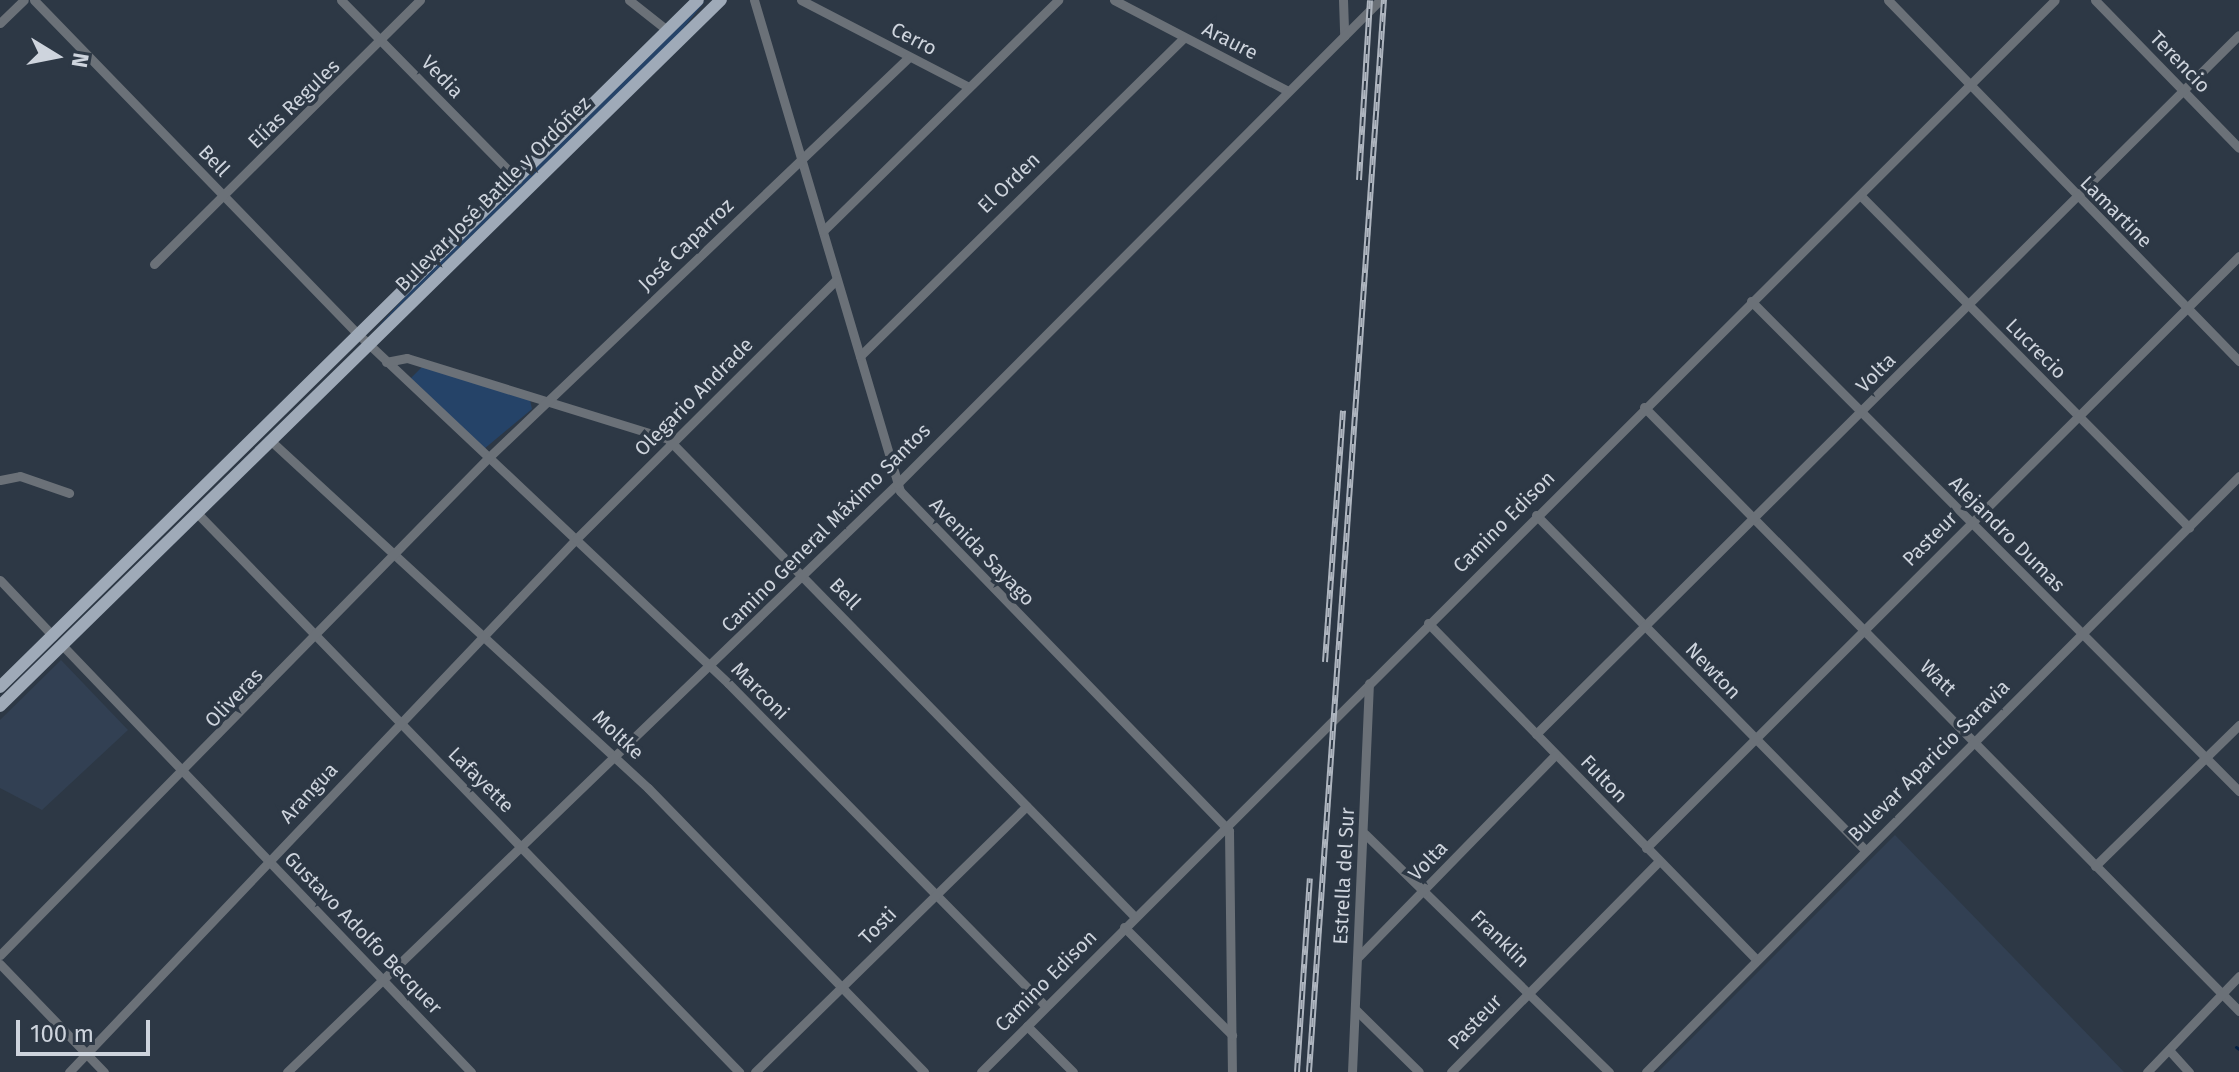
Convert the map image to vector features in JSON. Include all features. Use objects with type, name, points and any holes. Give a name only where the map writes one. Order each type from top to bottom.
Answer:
[{"type":"main road","name":"Bulevar José Batlle y Ordóñez","points":[[0,687],[698,0]]},
{"type":"main road","name":"Bulevar José Batlle y Ordóñez","points":[[0,706],[721,0]]},
{"type":"street","points":[[0,23],[24,0]]},
{"type":"street","name":"Bell","points":[[34,0],[369,345]]},
{"type":"street","name":"Vedia","points":[[341,0],[518,180]]},
{"type":"street","name":"Elías Regules","points":[[154,264],[383,42],[420,0]]},
{"type":"street","points":[[629,0],[667,30]]},
{"type":"street","name":"Avenida Sayago","points":[[754,0],[897,484],[1226,827]]},
{"type":"street","name":"Cerro","points":[[801,0],[969,87]]},
{"type":"street","points":[[823,231],[1058,0]]},
{"type":"street","name":"Araure","points":[[1114,0],[1288,91]]},
{"type":"street","points":[[1343,0],[1344,36]]},
{"type":"street","name":"Camino General Máximo Santos","points":[[287,1072],[711,667],[1380,0]]},
{"type":"street","name":"Lamartine","points":[[1888,0],[1967,87],[2239,361]]},
{"type":"street","name":"Camino Edison","points":[[981,1072],[2055,0]]},
{"type":"street","name":"Terencio","points":[[2095,0],[2239,148]]},
{"type":"street","name":"Volta","points":[[1536,734],[2239,35]]},
{"type":"street","name":"El Orden","points":[[860,356],[1184,38]]},
{"type":"street","name":"José Caparroz","points":[[487,459],[909,57]]},
{"type":"street","name":"Lucrecio","points":[[1860,195],[2189,528]]},
{"type":"street","name":"Pasteur","points":[[1646,848],[2239,256]]},
{"type":"street","name":"Olegario Andrade","points":[[576,539],[836,280]]},
{"type":"street","name":"Alejandro Dumas","points":[[1751,301],[2239,791]]},
{"type":"street","name":"Marconi","points":[[369,345],[711,667],[1045,1006]]},
{"type":"street","name":"Bell","points":[[386,362],[407,358],[549,401],[673,444],[1135,917]]},
{"type":"street","name":"Watt","points":[[1644,407],[1976,740],[2239,1011]]},
{"type":"street","points":[[285,408],[295,419]]},
{"type":"street","name":"Moltke","points":[[271,441],[616,758],[924,1072]]},
{"type":"street","name":"Oliveras","points":[[0,955],[186,774],[487,459]]},
{"type":"street","name":"Bulevar Aparicio Saravia","points":[[1646,1072],[2239,476]]},
{"type":"street","points":[[4,478],[69,493]]},
{"type":"street","name":"Lafayette","points":[[197,513],[739,1072]]},
{"type":"street","name":"Newton","points":[[1536,515],[1865,850]]},
{"type":"street","name":"Arangua","points":[[69,1072],[576,539]]},
{"type":"street","points":[[0,580],[53,636]]},
{"type":"street","name":"Fulton","points":[[1428,623],[1756,959]]},
{"type":"street","name":"Gustavo Adolfo Becquer","points":[[63,646],[471,1072]]},
{"type":"street","name":"Estrella del Sur","points":[[1352,1072],[1365,834],[1369,683]]},
{"type":"street","points":[[2095,866],[2239,725]]},
{"type":"street","name":"Volta","points":[[1358,957],[1555,755]]},
{"type":"street","name":"Tosti","points":[[755,1072],[1027,806]]},
{"type":"street","points":[[1226,827],[1232,1072]]},
{"type":"street","name":"Franklin","points":[[1365,834],[1609,1072]]},
{"type":"street","name":"Pasteur","points":[[1451,1072],[1659,861]]},
{"type":"street","points":[[1124,927],[1232,1035]]},
{"type":"street","points":[[0,964],[104,1072]]},
{"type":"street","points":[[2147,1072],[2239,976]]},
{"type":"street","points":[[1356,1010],[1418,1072]]},
{"type":"street","points":[[1027,1026],[1073,1072]]},
{"type":"street","points":[[2169,1050],[2189,1072]]},
{"type":"shaded area","points":[[706,0],[677,36],[375,330],[415,286]]},
{"type":"shaded area","points":[[422,367],[530,400],[532,409],[484,449],[411,378]]},
{"type":"shaded area","points":[[61,660],[128,730],[42,810],[0,788],[0,720]]},
{"type":"shaded area","points":[[1895,835],[2124,1072],[1658,1072]]},
{"type":"railway","points":[[1359,180],[1370,0]]},
{"type":"railway","points":[[1309,1072],[1384,0]]},
{"type":"railway","points":[[1325,662],[1343,411]]},
{"type":"railway","points":[[1297,1072],[1310,878]]}]
